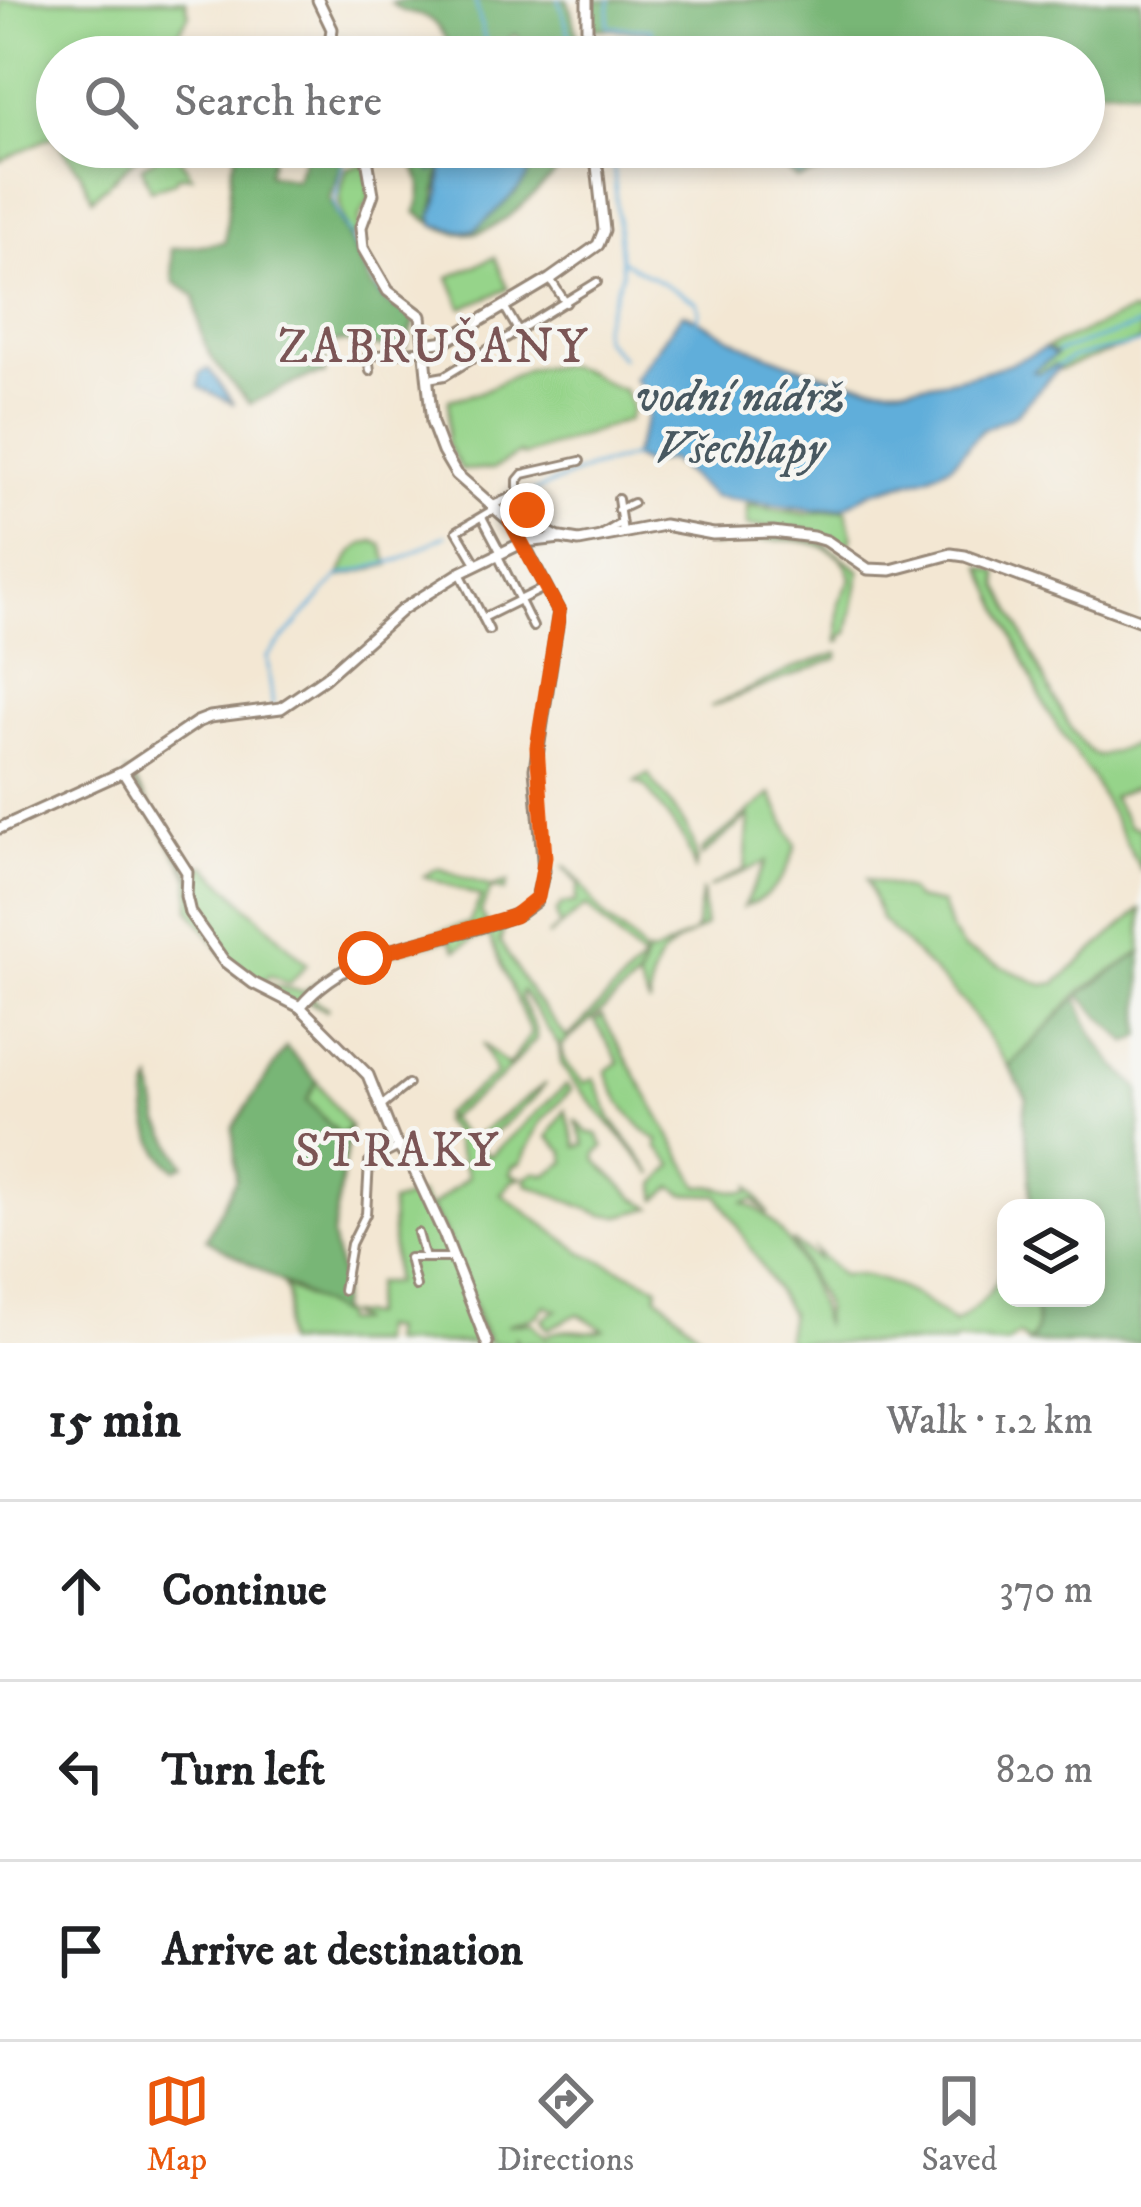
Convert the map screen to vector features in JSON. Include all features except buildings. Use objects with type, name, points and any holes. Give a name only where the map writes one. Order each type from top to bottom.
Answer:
[{"type":"street","points":[[318,0],[331,36]]},
{"type":"street","points":[[587,0],[587,36]]},
{"type":"street","points":[[300,1007],[330,977],[365,958],[514,916],[536,901],[545,857],[537,747],[559,612],[510,521],[450,465],[432,423],[421,316],[388,291],[362,248],[361,227],[373,194],[368,168]]},
{"type":"street","points":[[370,371],[368,356],[446,341],[593,250],[603,238],[597,168]]},
{"type":"street","points":[[550,279],[566,303]]},
{"type":"street","points":[[428,379],[445,376],[597,282]]},
{"type":"street","points":[[504,306],[518,332]]},
{"type":"street","points":[[561,538],[541,530],[518,494],[518,480],[551,464],[580,461]]},
{"type":"street","points":[[477,565],[458,531],[518,494]]},
{"type":"street","points":[[618,499],[622,527]]},
{"type":"street","points":[[618,510],[633,503]]},
{"type":"street","points":[[510,521],[527,510]]},
{"type":"street","points":[[482,517],[533,627]]},
{"type":"street","points":[[522,539],[579,541],[622,527],[664,525],[713,534],[773,532],[813,537],[868,569],[891,570],[951,554],[1141,621]]},
{"type":"street","points":[[0,828],[123,772],[210,716],[281,708],[325,678],[403,609],[541,530]]},
{"type":"street","points":[[460,573],[489,630]]},
{"type":"street","points":[[483,618],[547,587]]},
{"type":"street","points":[[123,772],[187,872],[190,913],[224,961],[253,983],[300,1007],[368,1075],[488,1343]]},
{"type":"street","points":[[382,1105],[408,1084]]},
{"type":"street","points":[[343,1290],[351,1244],[366,1214],[369,1162],[399,1147]]},
{"type":"street","points":[[418,1233],[425,1259]]},
{"type":"street","points":[[416,1286],[408,1259],[452,1258]]},
{"type":"green space","points":[[0,0],[185,0],[189,14],[177,36],[36,36],[36,144],[0,161]]},
{"type":"green space","points":[[568,0],[577,36],[444,36],[427,18],[391,3]]},
{"type":"green space","points":[[590,0],[1141,0],[1141,90],[1105,88],[1105,36],[651,36],[650,32],[591,28]]},
{"type":"green space","points":[[77,168],[125,168],[92,199]]},
{"type":"green space","points":[[142,168],[186,168],[192,176],[178,176],[150,190]]},
{"type":"green space","points":[[232,168],[269,168],[268,174],[296,180],[300,168],[341,168],[329,198],[372,287],[388,304],[416,317],[406,348],[325,344],[325,374],[250,404],[205,345],[195,296],[174,282],[171,249],[225,242]]},
{"type":"green space","points":[[347,168],[367,168],[370,199],[359,218],[357,235],[349,236],[340,210]]},
{"type":"green space","points":[[415,168],[441,168],[431,217],[436,225],[416,212],[420,181]]},
{"type":"green space","points":[[529,168],[559,168],[521,206],[493,226],[465,234],[437,225],[456,231],[516,193]]},
{"type":"green space","points":[[784,168],[834,168],[797,179]]},
{"type":"green space","points":[[495,257],[508,289],[462,308],[449,277]]},
{"type":"green space","points":[[1130,312],[1141,314],[1141,341],[1060,369],[1055,365],[1039,373],[1032,371],[1056,353],[1045,348]]},
{"type":"green space","points":[[558,365],[579,369],[624,390],[632,408],[628,420],[523,456],[520,453],[493,469],[462,470],[447,444],[449,400],[478,393],[528,369]]},
{"type":"green space","points":[[747,505],[805,514],[846,510],[852,535],[848,547],[809,530],[747,526]]},
{"type":"green space","points":[[772,534],[820,541],[860,571],[848,633],[842,641],[838,642],[839,603],[851,578],[843,561],[829,550],[790,540],[711,546],[713,537]]},
{"type":"green space","points":[[374,541],[382,545],[389,565],[339,577],[356,549]]},
{"type":"green space","points":[[982,567],[998,572],[999,586],[1059,708],[1087,748],[1099,756],[1141,742],[1141,785],[1112,797],[1129,826],[1141,829],[1141,871],[1092,778],[1047,711]]},
{"type":"green space","points":[[838,653],[838,658],[710,707],[796,667]]},
{"type":"green space","points":[[127,774],[193,877],[206,866],[307,964],[289,984],[270,975],[262,983],[304,992],[316,988],[298,1004],[235,969],[190,910],[190,877]]},
{"type":"green space","points":[[648,774],[689,832],[695,869],[685,841],[645,786],[635,782]]},
{"type":"green space","points":[[771,794],[796,845],[778,884],[743,907],[766,862],[708,888],[745,869],[749,816],[702,856],[702,850]]},
{"type":"green space","points":[[562,865],[575,877],[605,917],[638,946],[645,959],[637,980],[561,1046],[562,1052],[584,1083],[594,1078],[612,1120],[654,1175],[571,1079],[561,1063],[559,1046],[522,991],[536,1039],[500,1079],[448,1118],[468,1142],[546,1083],[478,1147],[490,1156],[566,1085],[571,1090],[539,1124],[521,1163],[513,1166],[510,1174],[521,1178],[501,1194],[582,1252],[658,1286],[657,1295],[705,1339],[702,1343],[519,1343],[515,1336],[516,1343],[490,1343],[431,1207],[468,1177],[450,1130],[441,1121],[446,1118],[442,1115],[496,1074],[482,1043],[508,1066],[531,1034],[489,936],[456,950],[449,939],[375,958],[341,974],[311,998],[326,1010],[307,1001],[326,984],[346,970],[368,959],[489,926],[503,931],[500,942],[533,996],[567,1038],[643,961],[586,906],[560,927],[556,913],[562,904],[575,903],[579,884]],"holes":[[[545,1305],[557,1310],[542,1319],[548,1329],[578,1314],[604,1329],[545,1336],[531,1322],[507,1325],[537,1316]]]},
{"type":"green space","points":[[438,868],[491,887],[508,882],[505,891],[491,888],[481,912],[487,923],[362,957],[315,984],[365,954],[469,923],[481,897],[424,876]]},
{"type":"green space","points":[[867,879],[942,904],[950,929],[964,949],[1043,985],[1056,983],[1141,909],[1141,952],[1080,992],[1009,1067],[964,1003],[881,919]]},
{"type":"green space","points":[[702,890],[705,926],[695,932]]},
{"type":"green space","points":[[695,932],[662,955],[653,975],[650,1005],[638,982],[647,953]]},
{"type":"green space","points":[[1141,952],[1141,1036],[1128,1043],[1079,995]]},
{"type":"green space","points":[[1077,997],[1102,1048],[1139,1088],[1141,1343],[1029,1343],[1037,1321],[1035,1307],[1105,1307],[1105,1199],[1031,1199],[1024,1124],[1027,1099],[1009,1067]]},
{"type":"green space","points":[[602,1016],[699,1186],[744,1192],[750,1187],[769,1214],[754,1200],[742,1202],[772,1221],[796,1254],[824,1327],[824,1304],[792,1241],[818,1260],[815,1250],[841,1275],[871,1277],[901,1288],[954,1323],[974,1309],[997,1280],[997,1307],[1035,1307],[1033,1338],[1029,1343],[1019,1335],[1007,1343],[790,1343],[786,1337],[790,1313],[718,1195],[684,1194],[673,1187],[657,1200],[656,1184],[674,1165],[615,1091],[606,1071],[619,1062],[595,1021]]},
{"type":"green space","points":[[286,1047],[317,1081],[307,1100],[339,1135],[350,1127],[332,1237],[342,1282],[338,1314],[206,1239],[236,1179],[233,1128]]},
{"type":"green space","points":[[152,1081],[160,1123],[185,1165],[176,1169],[160,1152],[150,1128],[147,1102]]},
{"type":"green space","points":[[317,1081],[350,1127],[340,1135],[306,1100]]},
{"type":"green space","points":[[565,1110],[577,1147],[585,1145],[575,1119],[587,1132],[597,1134],[604,1147],[596,1154],[597,1161],[652,1208],[603,1215],[526,1184],[527,1177],[536,1172],[546,1175],[566,1162],[564,1152],[548,1137]]},
{"type":"green space","points":[[420,1194],[443,1235],[485,1343],[389,1343],[391,1330],[379,1328],[378,1343],[285,1343],[288,1300],[284,1286],[343,1314],[342,1321],[359,1322],[346,1314],[370,1316],[375,1283],[394,1283],[391,1203]]},
{"type":"water","points":[[442,168],[530,168],[517,190],[473,230],[435,225],[431,217],[440,195]]},
{"type":"water","name":"vodní nádrž Všechlapy","points":[[683,313],[766,354],[856,382],[892,386],[951,380],[1045,348],[1056,355],[1033,371],[1055,365],[1058,369],[1015,415],[982,430],[952,464],[929,476],[872,492],[842,508],[815,510],[713,497],[669,459],[645,464],[632,457],[648,408],[643,389],[634,379]]},
{"type":"water","points":[[209,369],[234,404],[199,387],[200,373]]},
{"type":"waterway","points":[[475,0],[484,36]]},
{"type":"waterway","points":[[559,0],[570,36]]},
{"type":"waterway","points":[[610,0],[608,27],[651,29],[652,36]]},
{"type":"waterway","points":[[342,168],[334,204],[338,215],[382,294],[407,312]]},
{"type":"waterway","points":[[614,168],[622,273],[602,326],[603,338],[622,358]]},
{"type":"waterway","points":[[791,168],[801,175]]},
{"type":"waterway","points":[[623,261],[697,302],[697,320]]},
{"type":"waterway","points":[[1057,352],[1141,325]]},
{"type":"waterway","points":[[1057,366],[1073,357],[1141,343]]},
{"type":"waterway","points":[[528,494],[634,456]]},
{"type":"waterway","points":[[273,707],[267,657],[339,576],[402,559],[446,535]]},
{"type":"district","name":"ZABRUŠANY","points":[[434,348]]},
{"type":"district","name":"STRAKY","points":[[398,1152]]},
{"type":"route","points":[[365,958],[514,916],[538,897],[545,857],[537,747],[559,612],[510,521],[527,510]]}]
